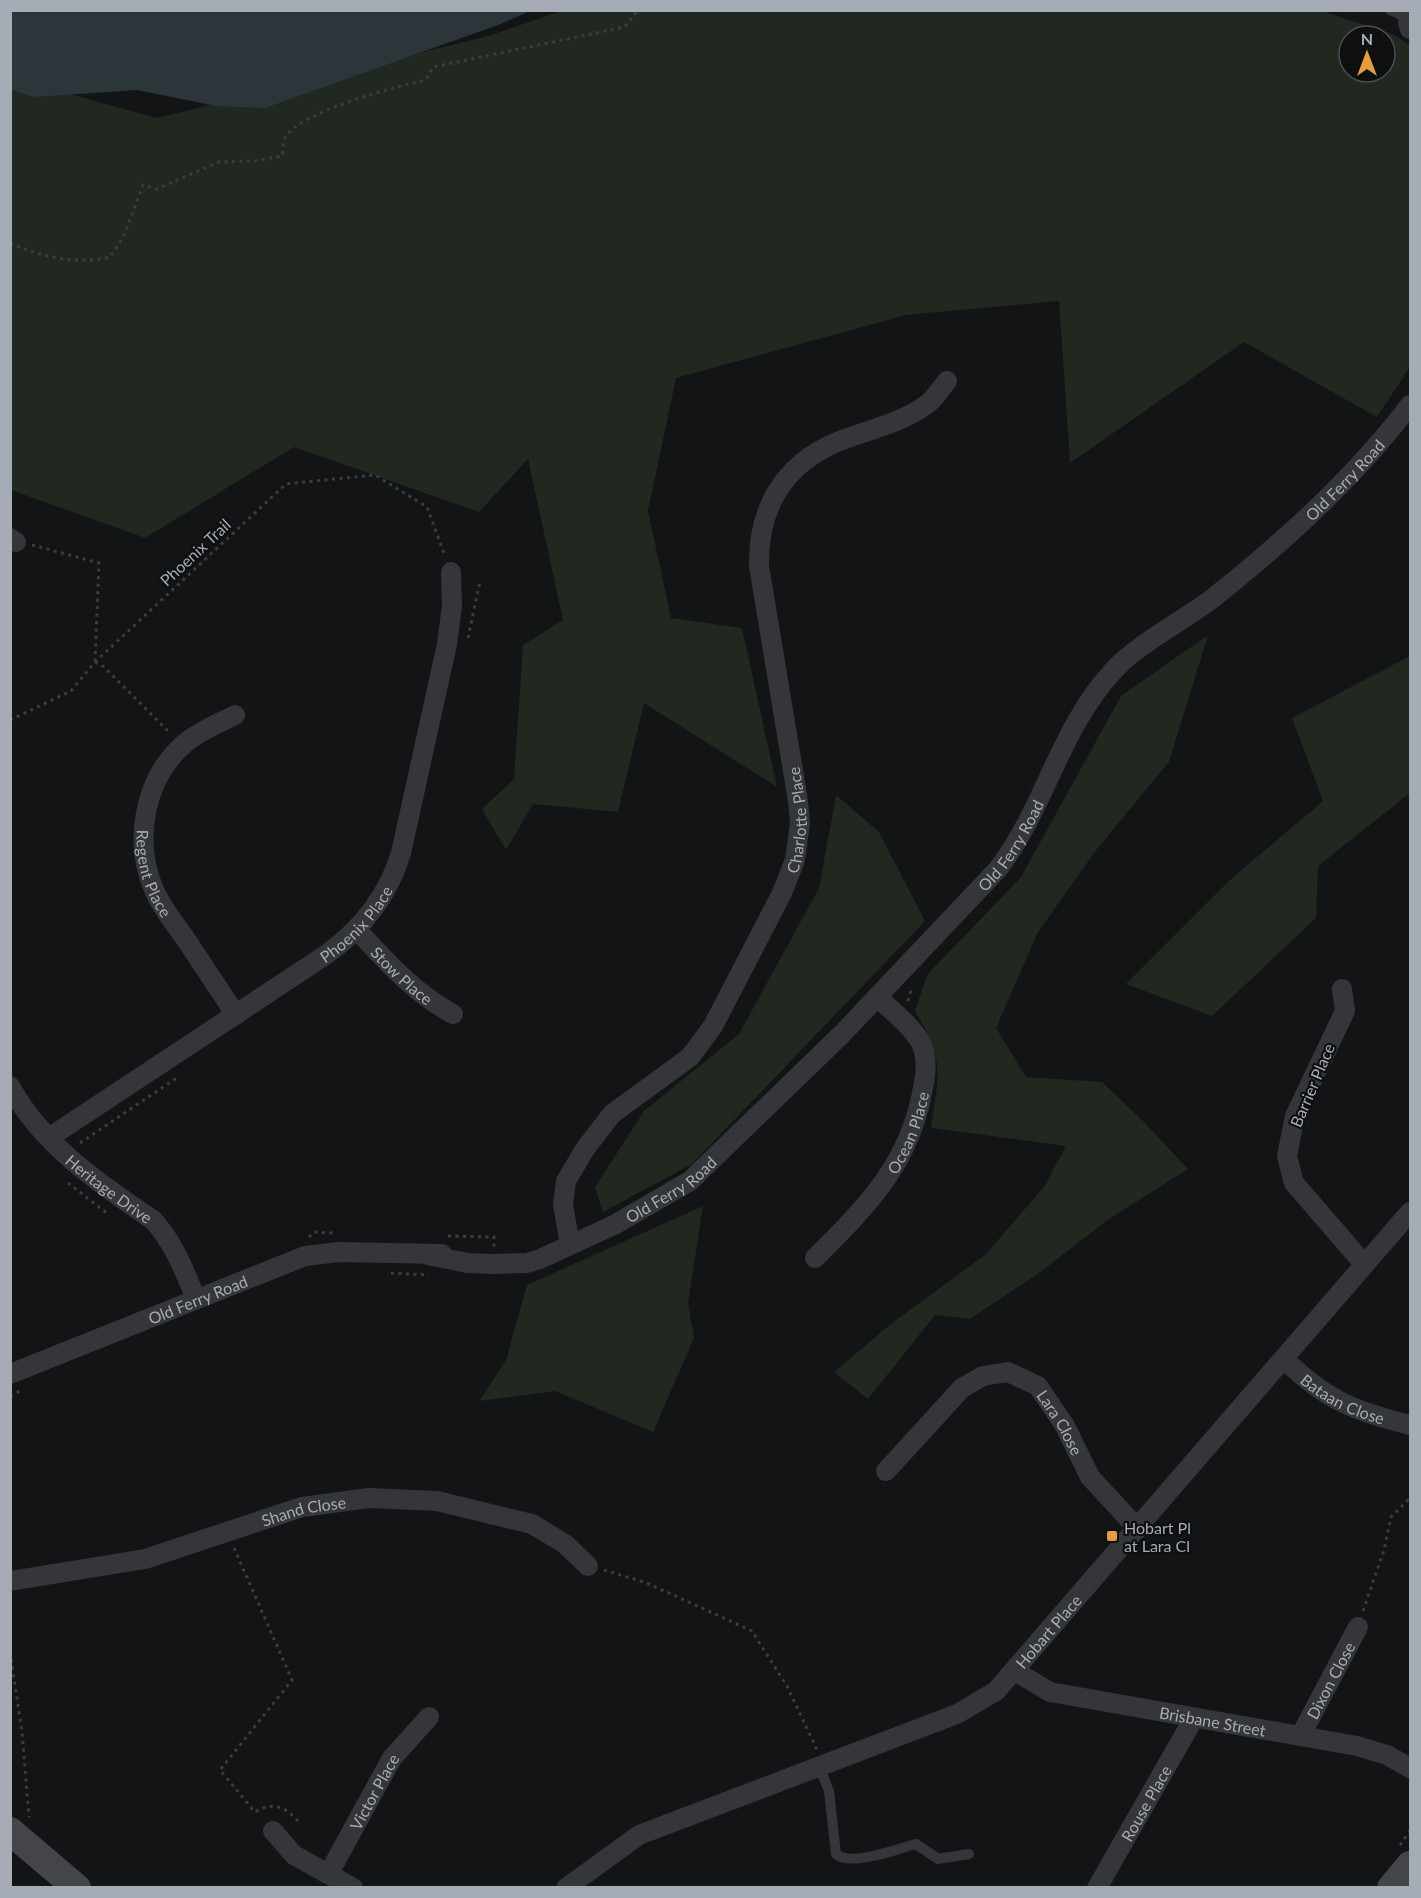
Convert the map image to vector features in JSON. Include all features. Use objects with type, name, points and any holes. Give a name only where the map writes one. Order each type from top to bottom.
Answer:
[{"type":"street","name":"Charlotte Place","points":[[570,1245],[564,1218],[563,1192],[575,1164],[612,1114],[677,1068],[701,1044],[761,935],[795,860],[801,823],[759,566],[759,543],[774,498],[783,481],[805,459],[837,442],[909,416],[928,404],[947,381]]},
{"type":"street","name":"Old Ferry Road","points":[[10,1374],[290,1261],[314,1255],[339,1252],[428,1255],[466,1263],[511,1264],[540,1259],[614,1225],[690,1181],[877,997],[1009,854],[1077,722],[1115,668],[1203,605],[1241,574],[1348,476],[1410,405]]},
{"type":"street","name":"Phoenix Place","points":[[50,1137],[236,1015],[357,930],[382,897],[400,853],[447,644],[452,606],[451,572]]},
{"type":"street","name":"Regent Place","points":[[235,715],[200,733],[182,746],[159,776],[147,808],[143,835],[145,860],[162,905],[236,1015]]},
{"type":"street","name":"Stow Place","points":[[357,930],[415,990],[453,1014]]},
{"type":"street","name":"Barrier Place","points":[[1342,989],[1345,1011],[1295,1116],[1287,1156],[1294,1183],[1364,1264]]},
{"type":"street","name":"Ocean Place","points":[[815,1258],[877,1193],[904,1150],[916,1124],[926,1071],[922,1045],[877,997]]},
{"type":"street","name":"Heritage Drive","points":[[11,1089],[50,1137],[94,1180],[153,1220],[179,1258],[196,1299]]},
{"type":"street","name":"Hobart Place","points":[[566,1887],[588,1882],[639,1835],[968,1709],[996,1691],[1410,1212]]},
{"type":"street","name":"Bataan Close","points":[[1284,1359],[1311,1385],[1332,1399],[1346,1406],[1410,1425]]},
{"type":"street","name":"Lara Close","points":[[886,1471],[962,1388],[982,1376],[1008,1372],[1038,1386],[1065,1426],[1090,1477],[1138,1529]]},
{"type":"street","name":"Shand Close","points":[[10,1581],[145,1558],[323,1502],[369,1498],[416,1498],[466,1506],[532,1524],[565,1544],[588,1566]]},
{"type":"street","name":"Dixon Close","points":[[1302,1735],[1358,1627]]},
{"type":"street","name":"Brisbane Street","points":[[1015,1671],[1050,1692],[1302,1735],[1376,1751],[1410,1768]]},
{"type":"street","name":"Victor Place","points":[[328,1873],[392,1758],[429,1717]]},
{"type":"street","name":"Rouse Place","points":[[1096,1887],[1194,1718]]},
{"type":"street","points":[[273,1831],[294,1855],[353,1887]]},
{"type":"street","points":[[19,1839],[77,1887]]},
{"type":"street","points":[[1391,1887],[1410,1865]]},
{"type":"lane","points":[[821,1766],[829,1791],[836,1854],[840,1857],[851,1861],[916,1844],[938,1859],[969,1854]]},
{"type":"path","points":[[10,243],[37,254],[88,262],[110,257],[124,236],[143,185],[157,189],[219,162],[255,161],[282,156],[285,137],[301,122],[336,107],[426,80],[433,67],[567,38],[593,36],[625,27],[638,10]]},
{"type":"path","name":"Phoenix Trail","points":[[10,720],[71,691],[95,662],[286,484],[375,475],[428,507],[451,572]]},
{"type":"path","points":[[13,540],[99,563],[95,662],[104,667],[182,746]]},
{"type":"path","points":[[466,647],[480,582]]},
{"type":"path","points":[[896,1015],[908,1002],[915,978]]},
{"type":"path","points":[[80,1143],[185,1072]]},
{"type":"path","points":[[382,1271],[434,1276]]},
{"type":"path","points":[[10,1396],[27,1386]]},
{"type":"path","points":[[1358,1627],[1384,1550],[1391,1517],[1410,1498]]},
{"type":"path","points":[[227,1531],[292,1680],[220,1770],[255,1812],[264,1807],[278,1806],[289,1811],[298,1821]]},
{"type":"path","points":[[588,1566],[647,1583],[752,1631],[787,1686],[821,1766]]},
{"type":"path","points":[[10,1652],[22,1732],[29,1824],[19,1839]]},
{"type":"shaded area","points":[[564,10],[1319,10],[1362,24],[1337,24],[1337,84],[1397,84],[1397,37],[1410,45],[1410,367],[1377,417],[1244,342],[1070,463],[1059,301],[906,315],[676,378],[648,511],[671,618],[742,628],[777,787],[644,703],[618,812],[533,804],[506,850],[482,809],[514,779],[523,645],[563,620],[528,459],[479,512],[294,447],[145,538],[11,490],[11,78],[157,118],[488,36]]},
{"type":"shaded area","points":[[10,11],[530,11],[498,25],[265,108],[216,106],[137,90],[34,97],[11,90]]},
{"type":"shaded area","points":[[1208,635],[1169,762],[1097,849],[1038,932],[996,1028],[1026,1077],[1102,1082],[1188,1169],[1106,1221],[1038,1274],[970,1319],[935,1315],[868,1399],[834,1372],[892,1323],[985,1255],[1044,1187],[1066,1146],[931,1128],[937,1067],[931,1043],[915,1011],[927,975],[1021,877],[1121,696]]},
{"type":"shaded area","points":[[1410,656],[1410,793],[1318,866],[1316,918],[1212,1016],[1126,984],[1231,879],[1323,801],[1292,718]]},
{"type":"shaded area","points":[[836,795],[879,832],[925,921],[692,1164],[603,1212],[595,1187],[644,1111],[739,1034],[819,888]]},
{"type":"shaded area","points":[[703,1206],[688,1303],[694,1338],[653,1432],[555,1391],[479,1401],[506,1360],[527,1285]]},
{"type":"place","name":"Hobart Pl at Lara Cl","points":[[1112,1536]]}]
